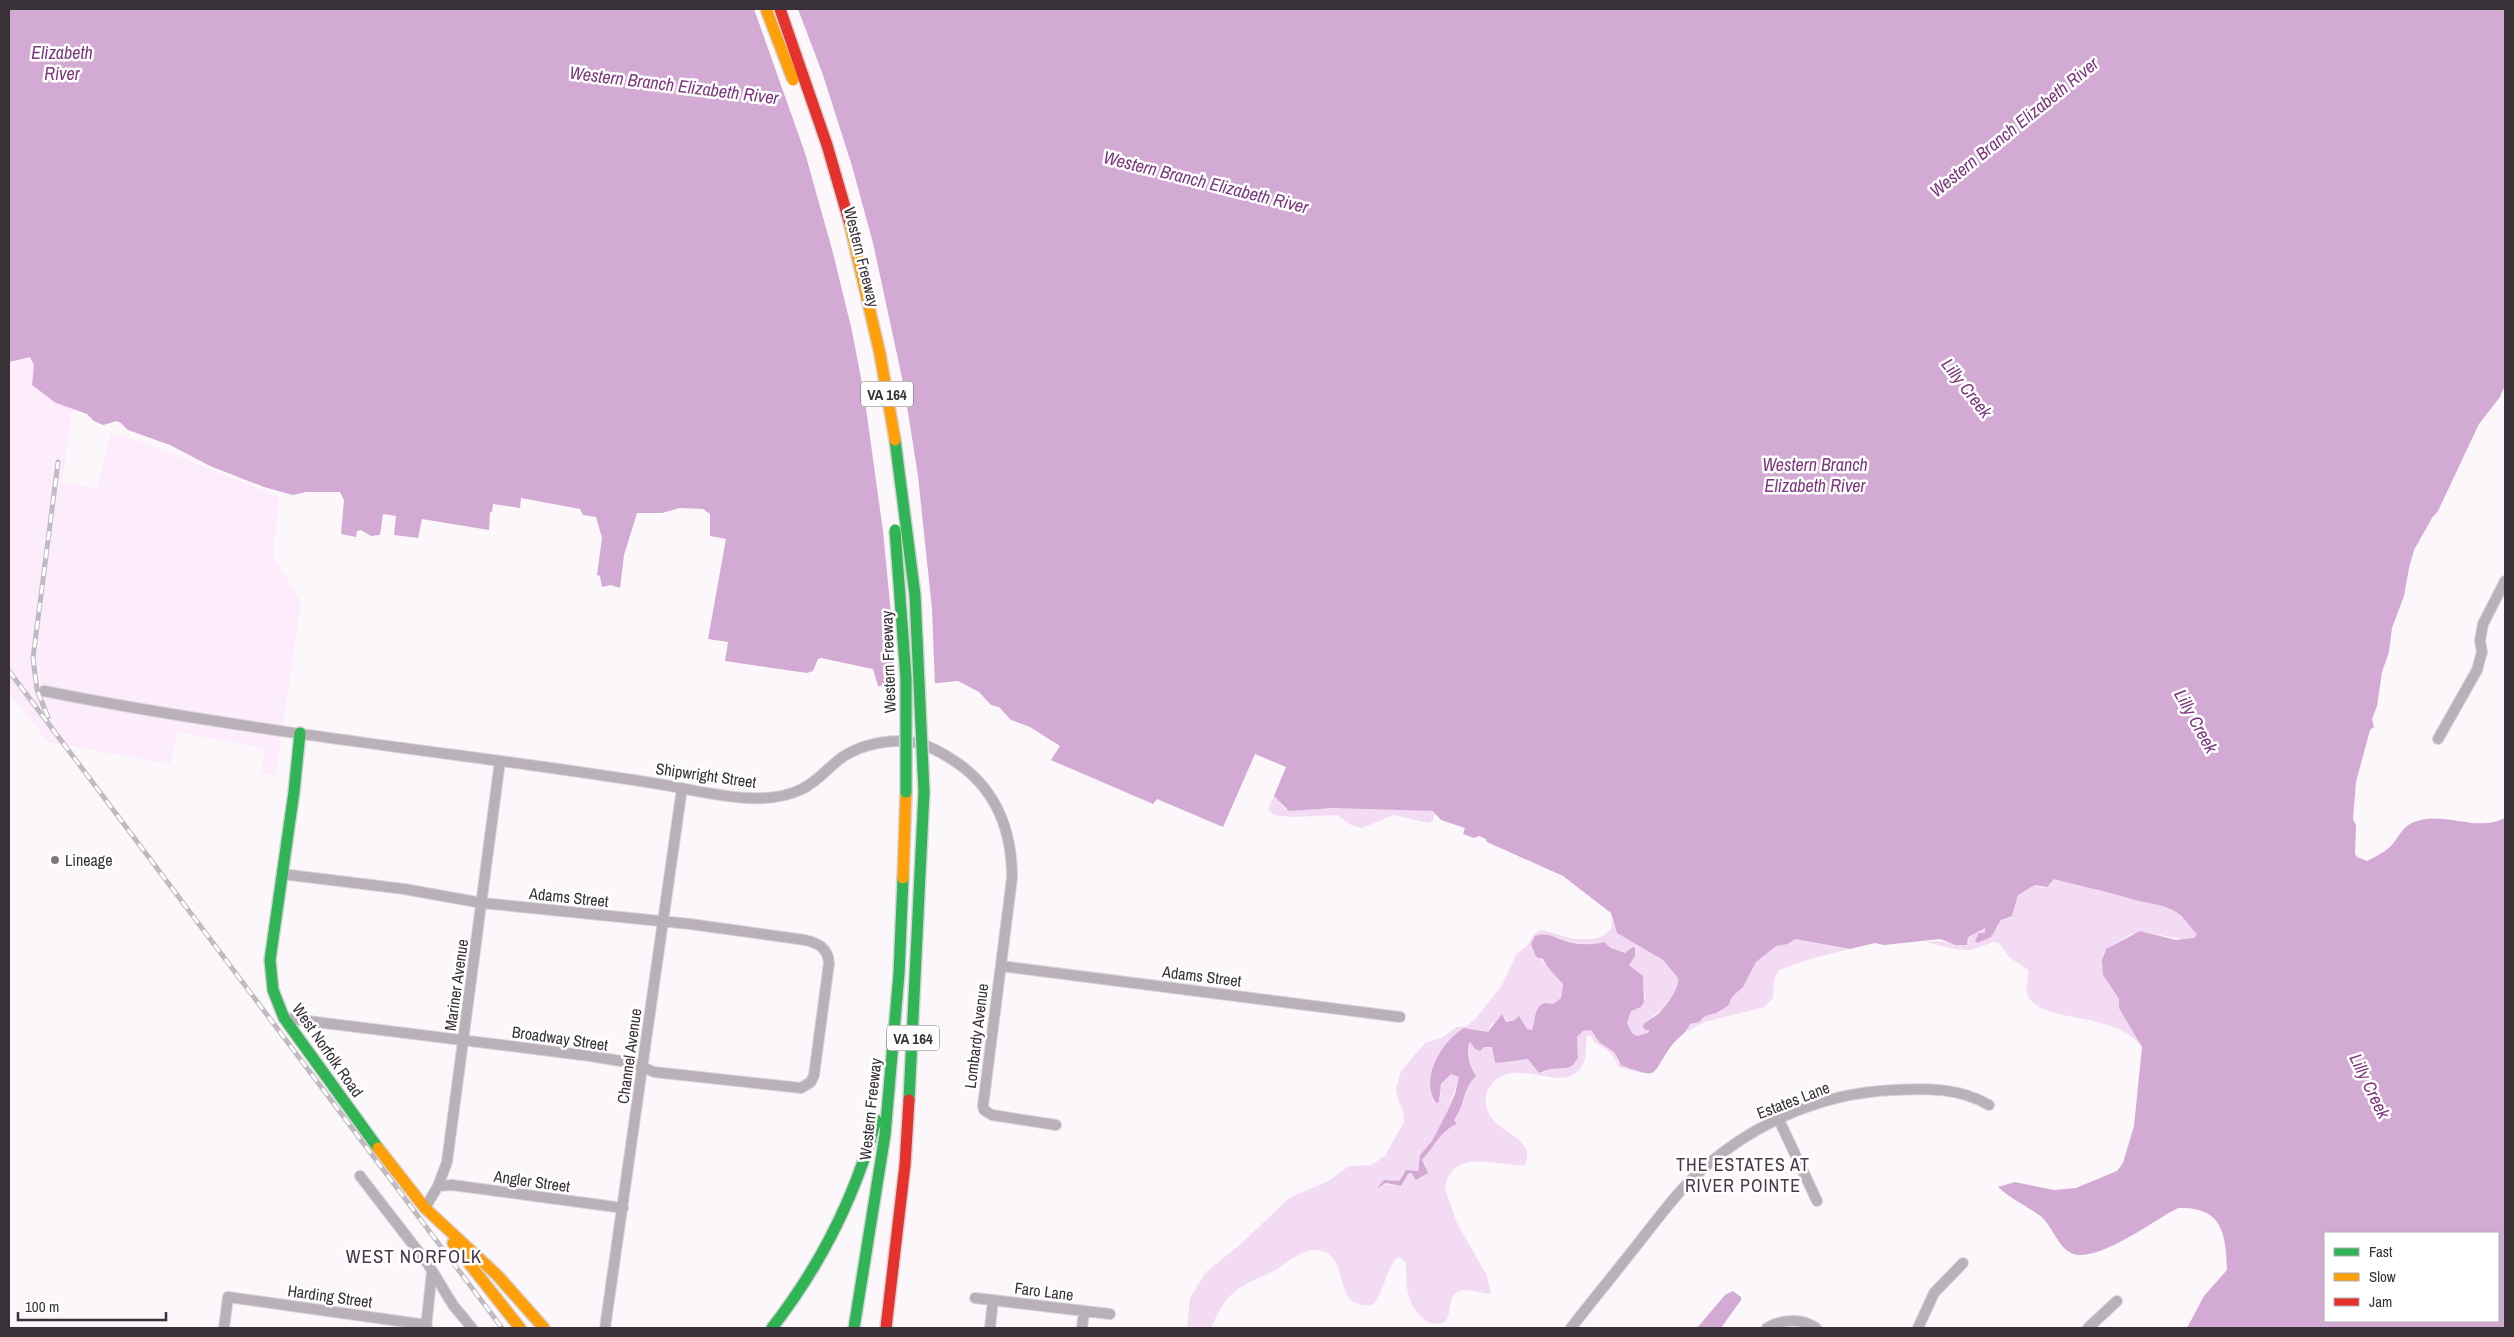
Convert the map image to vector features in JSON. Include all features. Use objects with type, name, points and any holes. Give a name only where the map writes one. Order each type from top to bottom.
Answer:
[{"type":"main road","points":[[766,9],[816,149]]},
{"type":"main road","name":"Western Freeway","points":[[780,9],[829,151],[856,251],[882,366],[899,466],[912,568],[920,687],[924,819],[905,1165],[886,1328]]},
{"type":"main road","name":"Western Freeway","points":[[821,167],[836,220]]},
{"type":"main road","name":"Western Freeway","points":[[843,247],[864,340]]},
{"type":"main road","name":"Western Freeway","points":[[854,1328],[885,1136],[899,974],[906,792],[906,678],[901,592],[883,440],[877,407]]},
{"type":"main road","name":"West Norfolk Road","points":[[300,733],[270,960],[273,993],[284,1018],[391,1167],[520,1328]]},
{"type":"main road","points":[[772,1328],[812,1274],[834,1237],[854,1196],[872,1138],[892,1048]]},
{"type":"main road","name":"West Norfolk Road","points":[[427,1210],[496,1274],[544,1328]]},
{"type":"main road","points":[[891,1293],[892,1328]]},
{"type":"street","points":[[2438,739],[2477,670],[2482,652],[2480,640],[2483,624],[2505,581]]},
{"type":"street","name":"Shipwright Street","points":[[44,691],[97,702],[300,733],[747,798],[777,797],[803,789],[817,780],[844,756],[866,746],[896,741],[919,744],[942,752],[966,768],[980,782],[998,808],[1008,837],[1012,878],[1000,966]]},
{"type":"street","name":"Mariner Avenue","points":[[427,1210],[447,1162],[500,761]]},
{"type":"street","name":"Channel Avenue","points":[[605,1328],[682,788]]},
{"type":"street","name":"Adams Street","points":[[282,874],[404,889],[482,902],[663,922],[814,942],[821,946],[829,956],[816,1066]]},
{"type":"street","name":"Adams Street","points":[[1000,966],[1400,1017]]},
{"type":"street","name":"Lombardy Avenue","points":[[1000,966],[983,1101],[984,1110],[992,1115],[1056,1125]]},
{"type":"street","name":"Broadway Street","points":[[284,1018],[590,1056],[633,1063],[654,1072],[801,1088],[811,1082],[816,1066]]},
{"type":"street","name":"Estates Lane","points":[[1571,1328],[1691,1179],[1749,1133],[1778,1118],[1811,1105],[1846,1096],[1882,1090],[1921,1088],[1954,1091],[1975,1097],[1990,1105]]},
{"type":"street","points":[[1778,1118],[1817,1201]]},
{"type":"street","points":[[360,1176],[472,1328]]},
{"type":"street","name":"Angler Street","points":[[438,1186],[452,1186],[622,1208]]},
{"type":"street","points":[[1918,1328],[1934,1293],[1947,1277],[1963,1263]]},
{"type":"street","points":[[426,1327],[432,1272]]},
{"type":"street","name":"Harding Street","points":[[224,1328],[228,1297],[426,1327]]},
{"type":"street","name":"Faro Lane","points":[[975,1298],[1110,1314]]},
{"type":"street","points":[[990,1328],[993,1300]]},
{"type":"street","points":[[2088,1328],[2116,1301]]},
{"type":"street","points":[[1082,1328],[1084,1311]]},
{"type":"street","points":[[1767,1328],[1783,1321],[1793,1320],[1804,1322],[1816,1328]]},
{"type":"shaded area","points":[[9,316],[82,345],[62,482],[97,489],[111,433],[143,442],[279,497],[273,555],[301,603],[275,776],[262,772],[264,748],[177,732],[170,764],[48,742],[9,692]]},
{"type":"shaded area","points":[[1274,796],[1286,810],[1351,808],[1433,811],[1439,816],[1434,815],[1433,821],[1428,823],[1394,815],[1362,828],[1351,825],[1337,815],[1291,817],[1274,815],[1268,809]]},
{"type":"shaded area","points":[[2054,879],[2174,910],[2198,934],[2194,938],[2185,940],[2145,932],[2131,934],[2106,949],[2103,954],[2103,975],[2119,999],[2142,1047],[2130,1035],[2114,1027],[2047,1011],[2035,1005],[2027,993],[2028,970],[2009,957],[1999,943],[1993,942],[1971,950],[1960,950],[1925,942],[1969,943],[1967,937],[1985,928],[1985,933],[1979,936],[1998,928],[2001,920],[2012,916],[2018,895],[2035,885],[2044,888]]},
{"type":"shaded area","points":[[1611,917],[1617,933],[1663,960],[1678,978],[1676,990],[1667,1003],[1646,1021],[1648,1033],[1637,1036],[1632,1033],[1627,1023],[1630,1011],[1641,1007],[1645,999],[1643,976],[1629,965],[1633,949],[1625,953],[1611,948],[1604,942],[1581,944],[1544,934],[1533,950],[1563,984],[1561,998],[1553,1004],[1542,1003],[1537,1013],[1533,1030],[1527,1029],[1515,1020],[1506,1022],[1504,1016],[1491,1025],[1488,1032],[1467,1028],[1447,1044],[1438,1060],[1435,1078],[1436,1103],[1441,1098],[1441,1087],[1446,1079],[1451,1074],[1459,1077],[1448,1110],[1432,1141],[1420,1155],[1417,1171],[1402,1173],[1399,1181],[1384,1180],[1384,1184],[1401,1186],[1408,1174],[1413,1175],[1425,1165],[1421,1160],[1442,1135],[1457,1124],[1454,1120],[1458,1114],[1467,1087],[1475,1076],[1469,1059],[1468,1050],[1470,1042],[1478,1050],[1484,1047],[1492,1047],[1495,1062],[1528,1059],[1542,1073],[1550,1069],[1567,1068],[1578,1058],[1577,1038],[1583,1031],[1591,1030],[1599,1042],[1614,1051],[1618,1063],[1640,1073],[1619,1067],[1610,1052],[1587,1035],[1585,1059],[1576,1073],[1566,1077],[1553,1078],[1525,1073],[1512,1073],[1499,1077],[1489,1088],[1486,1093],[1488,1113],[1494,1121],[1519,1140],[1525,1147],[1527,1155],[1525,1165],[1490,1162],[1466,1163],[1456,1167],[1449,1175],[1445,1189],[1456,1221],[1487,1276],[1491,1294],[1468,1290],[1458,1292],[1451,1301],[1446,1321],[1435,1324],[1424,1320],[1412,1305],[1407,1287],[1406,1264],[1403,1259],[1398,1257],[1390,1268],[1374,1303],[1371,1305],[1359,1304],[1351,1299],[1346,1292],[1336,1263],[1331,1256],[1322,1251],[1315,1250],[1303,1253],[1274,1271],[1238,1289],[1225,1301],[1211,1328],[1187,1328],[1190,1298],[1206,1272],[1242,1243],[1289,1198],[1330,1180],[1349,1166],[1371,1165],[1385,1156],[1404,1122],[1403,1110],[1398,1100],[1396,1088],[1401,1071],[1425,1043],[1442,1038],[1456,1027],[1467,1026],[1476,1018],[1502,985],[1517,953],[1526,947],[1535,933],[1542,930],[1574,939],[1592,939],[1603,936],[1612,928]]},
{"type":"shaded area","points":[[1795,939],[1849,949],[1807,960],[1779,970],[1774,980],[1773,998],[1765,1007],[1704,1022],[1687,1032],[1690,1024],[1699,1022],[1705,1016],[1716,1013],[1728,1006],[1732,997],[1743,987],[1756,962],[1776,945],[1788,944]]},
{"type":"water","name":"Western Branch Elizabeth River","points":[[9,9],[2505,9],[2505,385],[2500,397],[2479,424],[2438,511],[2414,550],[2404,596],[2392,628],[2389,652],[2382,672],[2377,706],[2372,719],[2374,727],[2370,730],[2356,782],[2353,819],[2356,825],[2355,854],[2357,857],[2367,861],[2390,847],[2403,830],[2414,822],[2437,818],[2483,823],[2505,818],[2505,1328],[2187,1328],[2204,1296],[2227,1270],[2223,1234],[2219,1224],[2213,1217],[2193,1209],[2178,1208],[2110,1247],[2095,1253],[2082,1255],[2066,1250],[2044,1219],[1998,1187],[2015,1182],[2054,1190],[2076,1188],[2117,1171],[2123,1163],[2134,1126],[2142,1047],[2119,1008],[2119,999],[2103,975],[2102,960],[2106,949],[2140,931],[2176,940],[2194,938],[2197,934],[2181,916],[2168,908],[2054,879],[2047,887],[2035,885],[2018,895],[2012,916],[2001,920],[1991,937],[1977,943],[1975,941],[1979,933],[1985,933],[1985,928],[1968,937],[1967,945],[1956,945],[1940,939],[1884,945],[1875,943],[1850,949],[1795,939],[1788,944],[1776,946],[1756,962],[1743,987],[1732,997],[1728,1006],[1716,1013],[1705,1016],[1699,1022],[1690,1024],[1672,1045],[1654,1072],[1643,1073],[1621,1065],[1614,1052],[1599,1042],[1591,1030],[1583,1031],[1577,1037],[1578,1058],[1573,1065],[1567,1068],[1550,1069],[1539,1073],[1528,1059],[1498,1063],[1495,1062],[1492,1047],[1484,1047],[1480,1051],[1475,1049],[1470,1042],[1468,1050],[1469,1059],[1476,1076],[1468,1087],[1454,1120],[1457,1124],[1442,1135],[1422,1160],[1428,1173],[1416,1180],[1411,1173],[1408,1174],[1401,1186],[1386,1183],[1377,1188],[1384,1180],[1399,1181],[1406,1170],[1418,1171],[1420,1155],[1432,1141],[1448,1110],[1455,1094],[1459,1077],[1451,1074],[1441,1084],[1439,1102],[1436,1103],[1431,1093],[1430,1083],[1435,1061],[1448,1042],[1464,1028],[1488,1032],[1502,1014],[1506,1022],[1515,1020],[1519,1016],[1527,1029],[1532,1030],[1539,1006],[1545,1003],[1553,1004],[1561,998],[1563,984],[1543,959],[1536,957],[1531,944],[1535,936],[1544,934],[1582,944],[1604,942],[1611,948],[1625,953],[1633,947],[1635,948],[1635,956],[1629,965],[1643,976],[1644,1002],[1641,1007],[1631,1011],[1627,1023],[1632,1033],[1637,1036],[1648,1033],[1649,1030],[1645,1030],[1643,1026],[1659,1013],[1669,1001],[1677,987],[1678,978],[1663,960],[1617,933],[1611,913],[1563,876],[1487,842],[1486,839],[1479,836],[1474,838],[1463,834],[1465,828],[1441,820],[1433,811],[1333,808],[1289,811],[1274,796],[1286,767],[1255,754],[1223,827],[1157,799],[1153,804],[1051,760],[1060,746],[1030,727],[1011,720],[999,707],[991,705],[979,692],[958,681],[897,687],[878,686],[873,669],[821,658],[818,659],[813,671],[807,673],[725,661],[728,642],[708,639],[726,539],[710,536],[710,514],[703,509],[680,508],[662,513],[637,513],[624,555],[620,588],[611,585],[602,587],[600,576],[597,575],[602,538],[596,517],[583,515],[580,509],[521,498],[520,508],[493,504],[492,512],[490,512],[489,530],[422,519],[418,538],[394,535],[396,516],[383,514],[380,535],[371,536],[361,530],[357,531],[356,537],[341,534],[344,500],[340,492],[306,492],[293,495],[264,487],[210,466],[170,445],[128,430],[117,421],[103,425],[94,421],[87,414],[56,403],[32,385],[34,365],[30,357],[9,362]]},
{"type":"water","points":[[1733,1291],[1741,1297],[1741,1300],[1721,1328],[1697,1328],[1725,1295]]},
{"type":"pier","points":[[754,9],[798,9],[823,75],[852,166],[873,243],[904,387],[918,476],[932,609],[935,686],[894,689],[891,614],[883,531],[864,394],[852,331],[833,253],[805,153]]},
{"type":"railway","points":[[48,717],[37,690],[33,658],[58,462]]},
{"type":"railway","points":[[9,671],[502,1328]]},
{"type":"traffic: fast","points":[[895,440],[915,595],[924,792]]},
{"type":"traffic: fast","points":[[895,530],[906,678],[906,792]]},
{"type":"traffic: fast","points":[[300,733],[294,792],[270,960],[273,990],[284,1018],[378,1148]]},
{"type":"traffic: fast","points":[[909,1100],[924,792]]},
{"type":"traffic: fast","points":[[854,1328],[885,1135],[899,974],[903,878]]},
{"type":"traffic: fast","points":[[772,1328],[806,1280],[834,1230],[858,1177],[876,1120]]},
{"type":"traffic: slow","points":[[766,9],[793,80]]},
{"type":"traffic: slow","points":[[849,221],[880,354],[895,440]]},
{"type":"traffic: slow","points":[[903,878],[906,792]]},
{"type":"traffic: slow","points":[[378,1148],[425,1208],[497,1275],[544,1328]]},
{"type":"traffic: slow","points":[[453,1243],[520,1328]]},
{"type":"traffic: jam","points":[[780,9],[827,145],[849,221]]},
{"type":"traffic: jam","points":[[886,1328],[905,1165],[909,1100]]},
{"type":"place","name":"Lineage","points":[[55,860]]},
{"type":"district","name":"THE ESTATES AT RIVER POINTE","points":[[1743,1174]]},
{"type":"district","name":"WEST NORFOLK","points":[[414,1256]]},
{"type":"water label","name":"Elizabeth River","points":[[62,62]]},
{"type":"water label","name":"Lilly Creek","points":[[1967,388]]},
{"type":"water label","name":"Lilly Creek","points":[[2196,721]]},
{"type":"water label","name":"Lilly Creek","points":[[2370,1086]]}]
